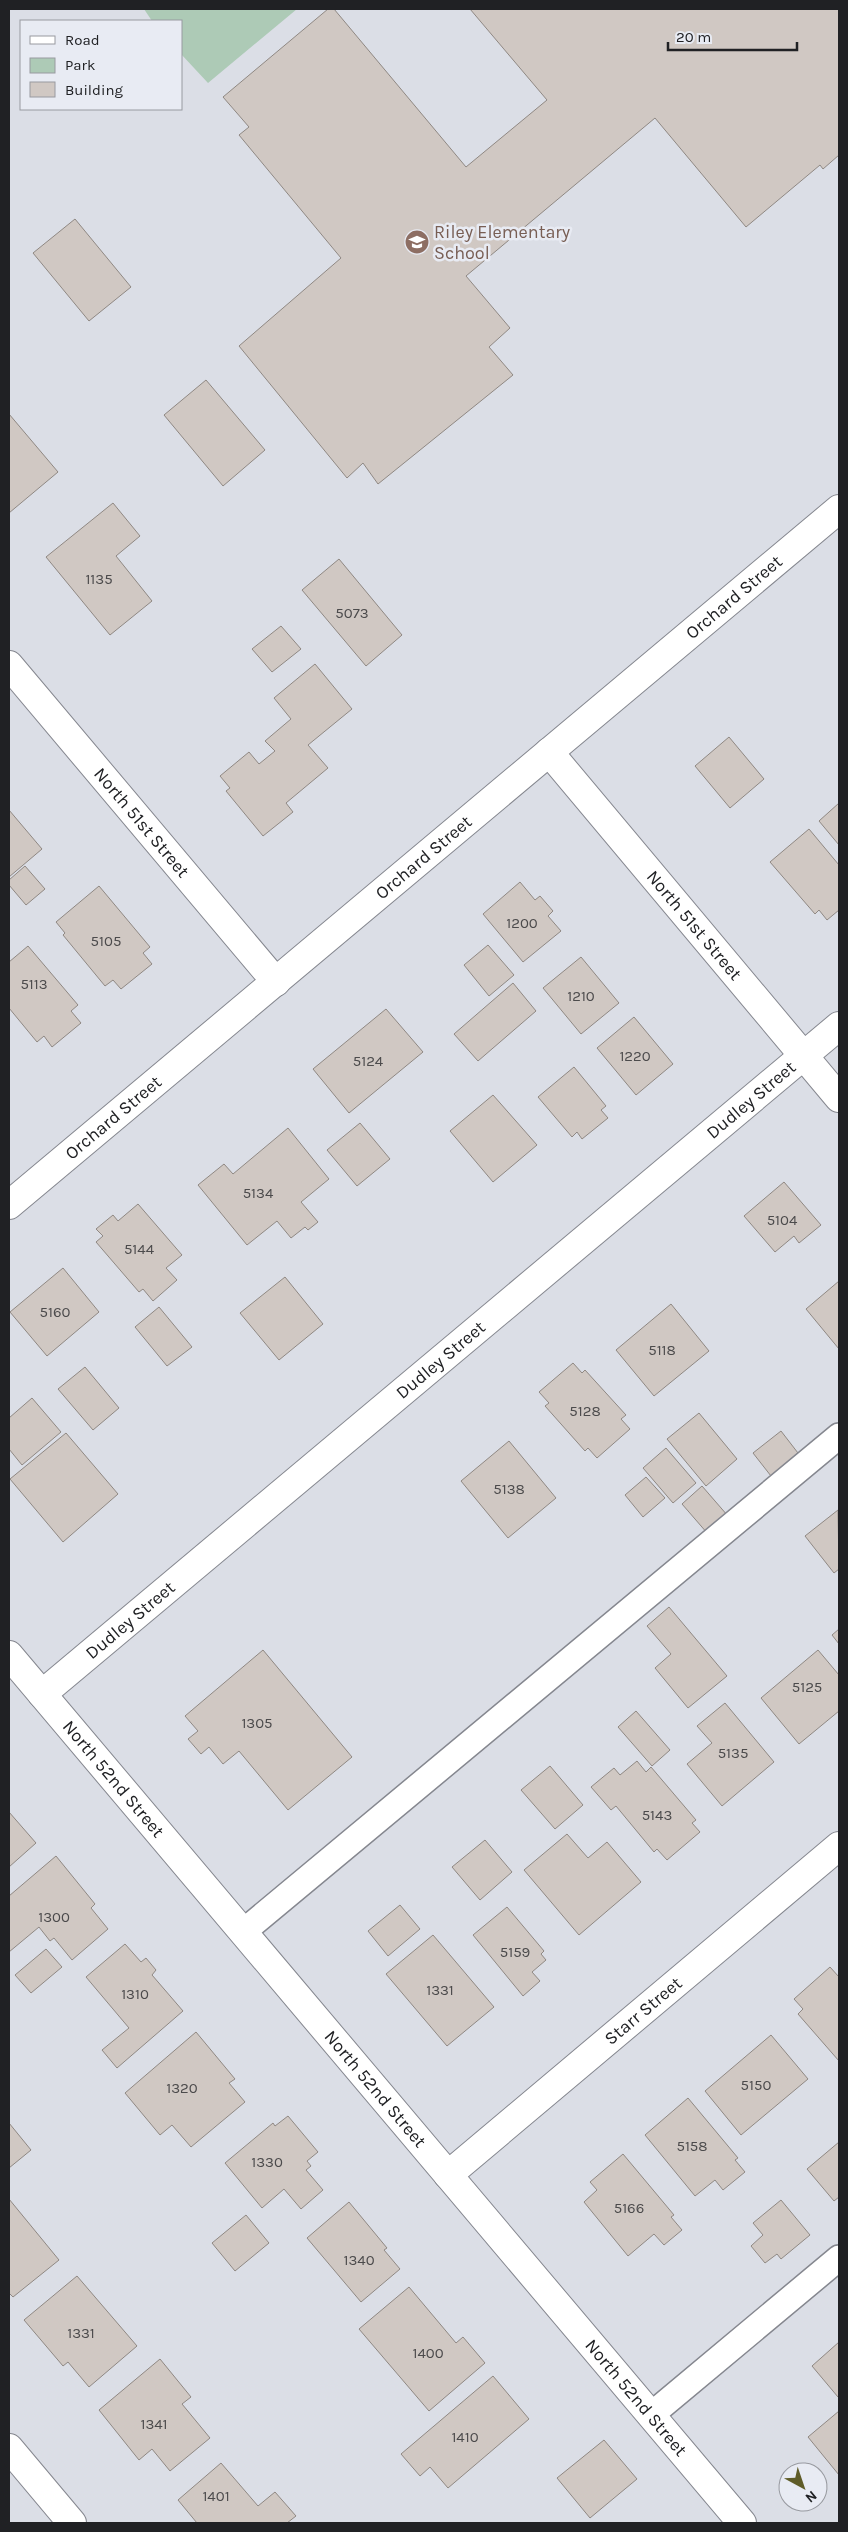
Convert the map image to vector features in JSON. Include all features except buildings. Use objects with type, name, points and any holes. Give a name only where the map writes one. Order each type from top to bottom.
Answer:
[{"type":"street","name":"Orchard Street","points":[[9,1205],[839,509]]},
{"type":"street","name":"North 51st Street","points":[[9,665],[276,982]]},
{"type":"street","name":"North 51st Street","points":[[549,752],[839,1098]]},
{"type":"street","name":"Dudley Street","points":[[42,1694],[839,1026]]},
{"type":"street","name":"North 52nd Street","points":[[9,1655],[742,2523]]},
{"type":"street","name":"Starr Street","points":[[448,2175],[839,1846]]},
{"type":"street","points":[[9,2448],[72,2523]]},
{"type":"lane","points":[[243,1932],[839,1436]]},
{"type":"lane","points":[[651,2415],[839,2258]]},
{"type":"green space","points":[[144,9],[297,9],[208,83],[182,55],[182,20],[151,20]]},
{"type":"place","name":"Riley Elementary School","points":[[417,242]]}]
